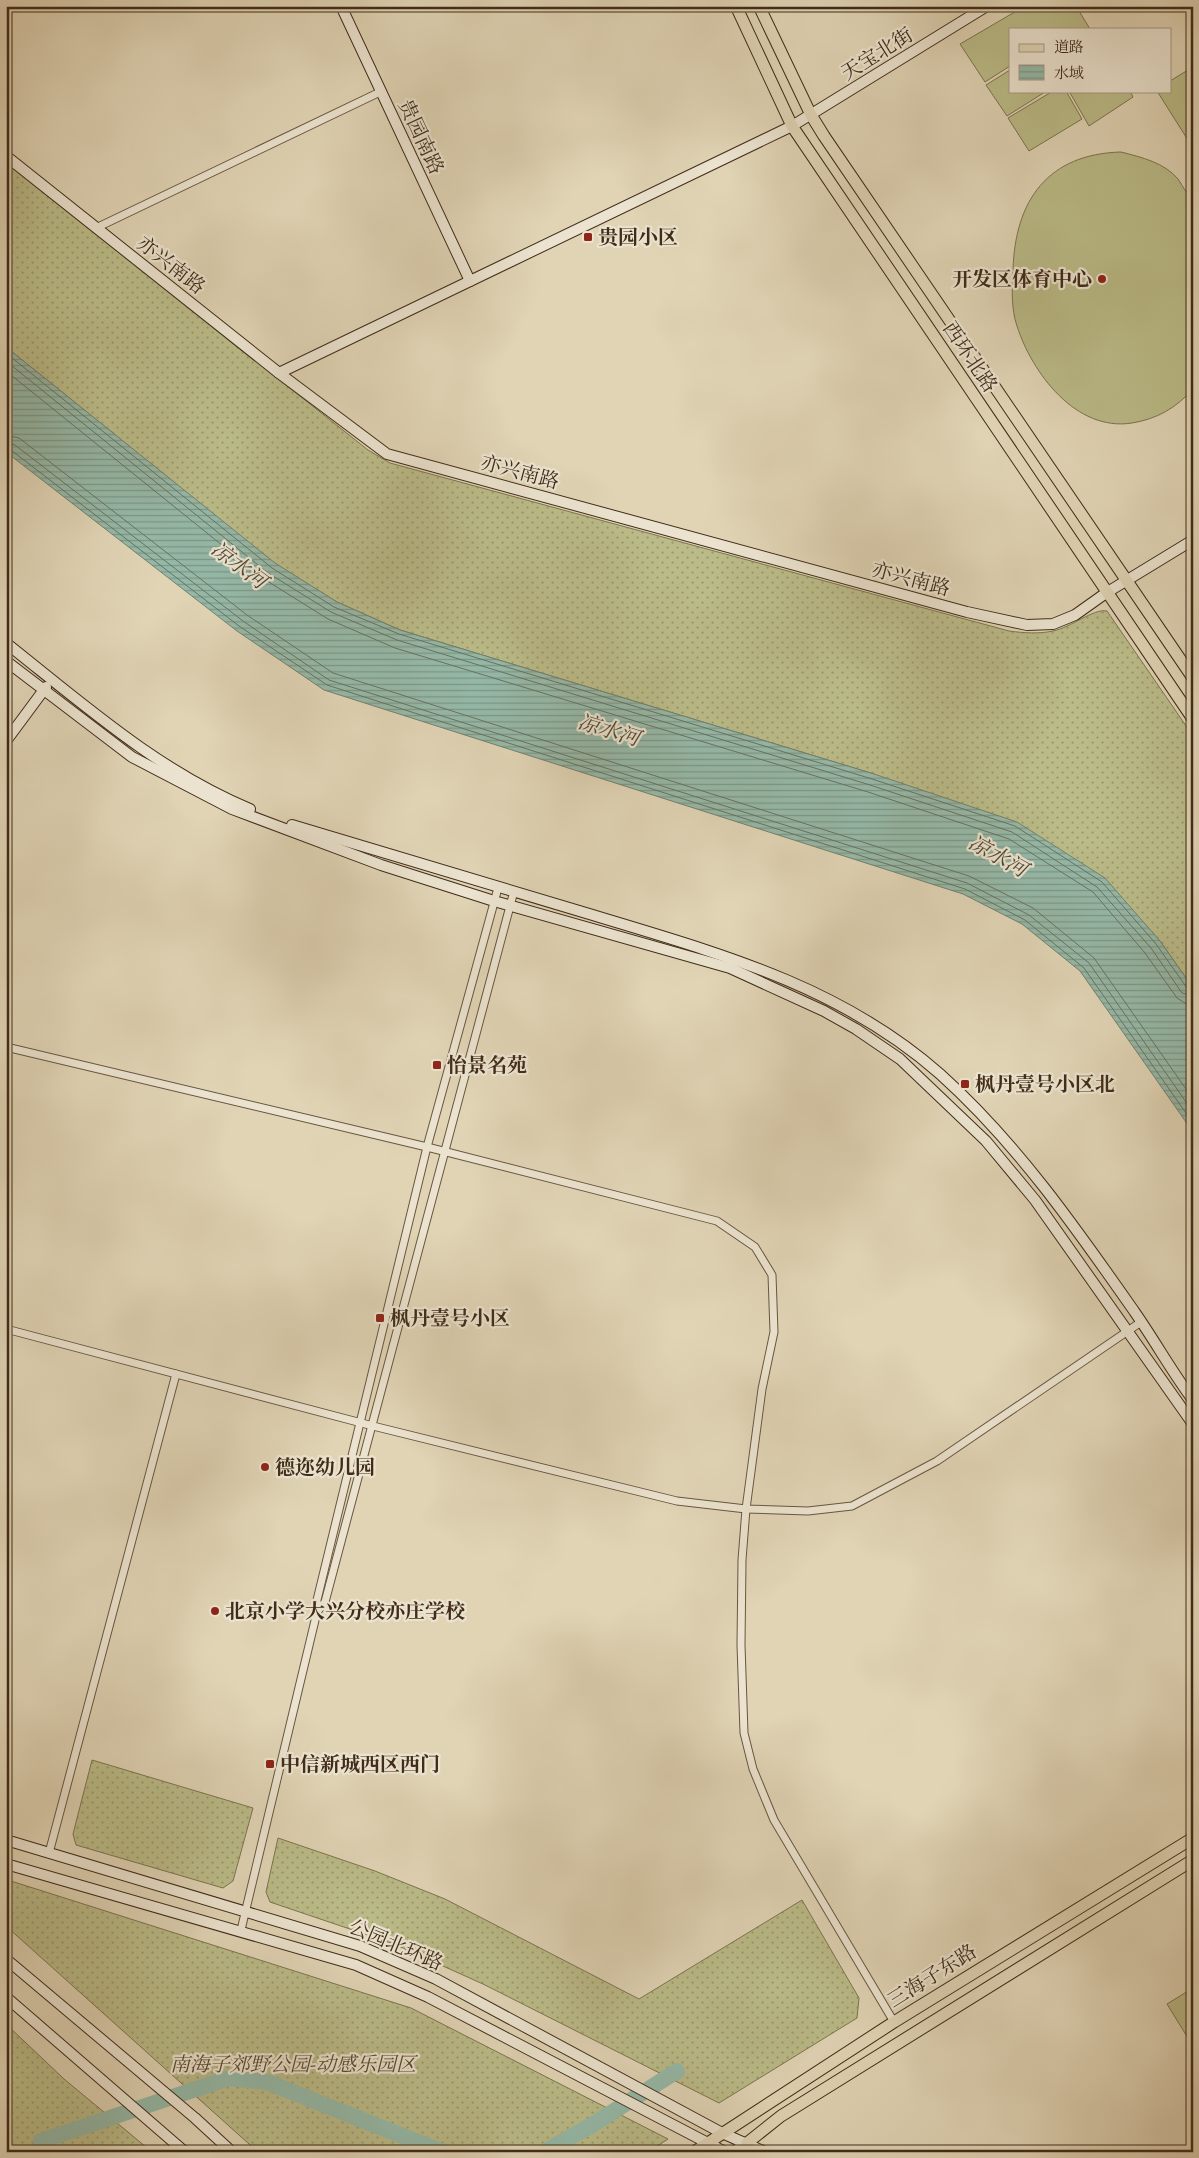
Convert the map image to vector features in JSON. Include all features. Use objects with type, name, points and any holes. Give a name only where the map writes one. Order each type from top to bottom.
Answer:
[{"type":"main road","name":"西环北路","points":[[736,6],[792,126],[1193,719]]},
{"type":"main road","name":"西环北路","points":[[760,6],[811,116],[1193,678]]},
{"type":"main road","name":"三海子东路","points":[[694,2152],[894,2022],[1193,1838]]},
{"type":"main road","name":"三海子东路","points":[[747,2143],[782,2116],[1193,1860]]},
{"type":"street","name":"贵园南路","points":[[342,6],[380,92],[470,281]]},
{"type":"street","name":"天宝北街","points":[[279,373],[792,126],[986,6]]},
{"type":"street","points":[[96,228],[380,92]]},
{"type":"street","name":"亦兴南路","points":[[6,156],[279,373],[387,454],[1027,626],[1053,624],[1075,615],[1106,593],[1193,540]]},
{"type":"street","points":[[6,643],[126,739],[221,796],[283,822],[736,959],[830,999],[877,1026],[911,1050],[942,1076],[1002,1136],[1046,1189],[1193,1400]]},
{"type":"street","points":[[6,662],[132,757],[232,808],[381,865],[494,901],[730,968],[824,1011],[856,1029],[900,1058],[967,1121],[992,1148],[1035,1200],[1193,1424]]},
{"type":"street","points":[[6,741],[52,679]]},
{"type":"street","points":[[241,1930],[360,1422],[428,1147],[498,888]]},
{"type":"street","points":[[317,1612],[325,1602],[373,1426],[443,1152],[514,891]]},
{"type":"street","points":[[6,1047],[428,1147],[717,1221],[755,1246],[772,1275],[774,1332],[762,1389],[746,1509],[742,1560],[741,1645],[744,1733],[753,1769],[774,1820],[894,2022]]},
{"type":"street","points":[[6,1329],[373,1426],[677,1501],[746,1509],[808,1511],[852,1506],[937,1461],[1140,1322]]},
{"type":"street","points":[[48,1853],[176,1374]]},
{"type":"street","name":"公园北环路","points":[[6,1840],[360,1946],[428,1976],[722,2133],[765,2152]]},
{"type":"street","name":"公园北环路","points":[[6,1864],[241,1930],[356,1965],[428,1997],[709,2142]]},
{"type":"street","points":[[6,1959],[232,2152]]},
{"type":"street","points":[[6,1997],[185,2152]]},
{"type":"street","points":[[709,2142],[725,2152]]},
{"type":"street","name":"三海子东路","points":[[734,2152],[747,2143]]},
{"type":"green space","points":[[1025,6],[1076,6],[1089,28],[1009,28],[1009,67],[985,82],[960,44]]},
{"type":"green space","points":[[1193,67],[1193,148],[1158,92],[1172,92],[1172,80]]},
{"type":"green space","points":[[1009,71],[1009,92],[1045,92],[1007,116],[986,85]]},
{"type":"green space","points":[[1051,92],[1067,92],[1082,119],[1029,151],[1008,118]]},
{"type":"green space","points":[[1070,92],[1130,92],[1133,97],[1089,126]]},
{"type":"green space","name":"开发区体育中心","points":[[1121,152],[1160,165],[1173,173],[1186,191],[1193,197],[1193,389],[1166,412],[1150,419],[1132,423],[1112,423],[1093,418],[1075,409],[1059,396],[1045,380],[1033,362],[1017,326],[1013,306],[1012,284],[1015,245],[1020,222],[1029,202],[1040,185],[1055,172],[1074,161],[1095,155]]},
{"type":"green space","points":[[6,163],[368,450],[390,463],[1009,631],[1042,633],[1053,631],[1095,612],[1107,611],[1193,736],[1193,988],[1160,941],[874,774],[400,630],[337,602],[275,564],[6,347]]},
{"type":"green space","points":[[92,1760],[253,1808],[233,1881],[223,1888],[76,1845],[73,1834]]},
{"type":"green space","points":[[278,1838],[375,1871],[445,1899],[639,1999],[802,1900],[859,1998],[857,2018],[719,2103],[483,1984],[394,1944],[270,1902],[266,1892]]},
{"type":"green space","name":"南海子郊野公园-动感乐园区","points":[[11,1881],[411,2008],[668,2139],[648,2152],[258,2152],[6,1926],[6,1886]]},
{"type":"green space","points":[[1193,1988],[1193,2041],[1191,2043],[1167,2004]]},
{"type":"green space","points":[[6,2024],[64,2079],[152,2152],[6,2152]]},
{"type":"water","name":"凉水河","points":[[6,347],[275,563],[337,602],[400,630],[874,774],[1017,822],[1105,878],[1160,941],[1193,988],[1193,1132],[1080,971],[1022,924],[963,894],[324,690],[237,631],[6,452]]},
{"type":"waterway","points":[[544,2152],[592,2125],[677,2071]]},
{"type":"waterway","points":[[41,2141],[229,2078],[267,2082],[443,2152]]},
{"type":"place","name":"贵园小区","points":[[588,237]]},
{"type":"place","name":"开发区体育中心","points":[[1102,279]]},
{"type":"place","name":"怡景名苑","points":[[437,1065]]},
{"type":"place","name":"枫丹壹号小区北","points":[[965,1084]]},
{"type":"place","name":"枫丹壹号小区","points":[[380,1318]]},
{"type":"place","name":"德迩幼儿园","points":[[265,1467]]},
{"type":"place","name":"北京小学大兴分校亦庄学校","points":[[215,1611]]},
{"type":"place","name":"中信新城西区西门","points":[[270,1764]]}]
